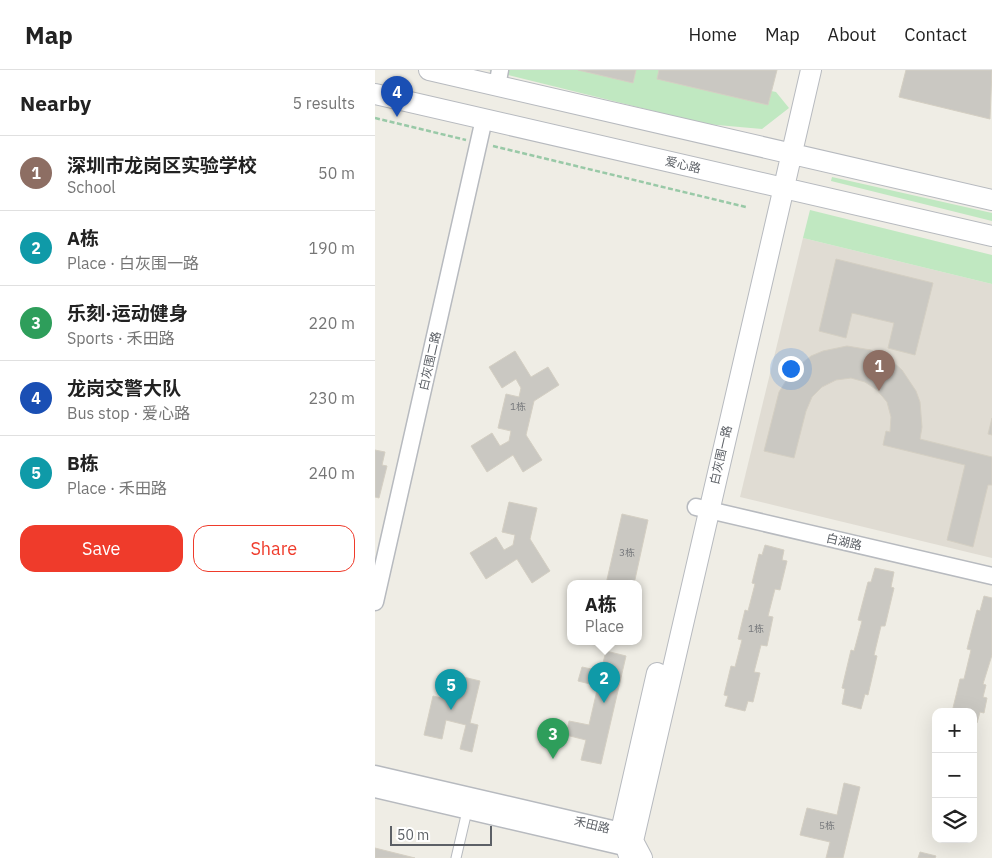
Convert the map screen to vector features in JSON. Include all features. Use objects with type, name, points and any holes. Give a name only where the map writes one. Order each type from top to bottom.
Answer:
[{"type":"street","points":[[429,70],[499,78],[785,152],[992,200]]},
{"type":"street","name":"白灰围一路","points":[[630,847],[702,509],[785,152],[797,70]]},
{"type":"street","name":"白灰围一路","points":[[785,152],[811,70]]},
{"type":"street","name":"爱心路","points":[[375,94],[992,236]]},
{"type":"street","name":"白灰围二路","points":[[375,602],[484,119]]},
{"type":"street","name":"白湖路","points":[[702,509],[992,576]]},
{"type":"street","name":"禾田路","points":[[375,774],[630,847]]},
{"type":"street","name":"禾田路","points":[[375,790],[630,847]]},
{"type":"lane","points":[[456,858],[467,811]]},
{"type":"path","points":[[375,118],[746,207]]},
{"type":"shaded area","points":[[803,238],[992,284],[992,558],[740,497]]},
{"type":"green space","points":[[488,70],[677,70],[776,92],[789,108],[762,129],[706,124]]},
{"type":"green space","points":[[832,177],[992,213],[992,221],[831,181]]},
{"type":"green space","points":[[810,210],[992,255],[992,284],[803,238]]},
{"type":"building","points":[[578,70],[636,70],[633,83]]},
{"type":"building","points":[[659,70],[777,70],[768,105],[657,79]]},
{"type":"building","points":[[906,70],[992,70],[990,119],[899,97]]},
{"type":"building","points":[[836,259],[933,283],[915,355],[888,348],[894,323],[852,313],[846,338],[819,331]]},
{"type":"building","points":[[847,346],[871,350],[893,362],[902,370],[916,391],[920,402],[922,427],[920,439],[992,457],[992,485],[988,485],[973,547],[947,540],[965,465],[883,445],[886,431],[890,432],[891,417],[887,402],[877,390],[865,382],[851,378],[836,380],[822,387],[812,397],[806,411],[794,458],[764,451],[779,392],[792,371],[811,356],[823,351]]},
{"type":"building","points":[[515,351],[531,377],[548,367],[559,385],[534,401],[526,435],[542,460],[523,472],[513,455],[487,472],[471,446],[492,433],[500,446],[509,441],[511,431],[498,428],[506,394],[519,397],[521,388],[516,379],[502,388],[489,367]]},
{"type":"building","points":[[992,418],[992,435],[988,434]]},
{"type":"building","points":[[375,450],[385,452],[382,465],[387,466],[379,498],[375,497]]},
{"type":"building","points":[[509,502],[537,508],[530,539],[550,571],[532,583],[517,559],[486,579],[470,553],[496,537],[504,550],[513,545],[515,535],[502,532]]},
{"type":"building","points":[[622,514],[648,520],[635,580],[607,580]]},
{"type":"building","points":[[765,545],[784,550],[782,560],[787,561],[780,590],[775,589],[768,616],[773,617],[767,646],[761,645],[754,672],[760,673],[753,702],[748,701],[745,711],[725,706],[728,696],[724,695],[731,666],[735,667],[742,640],[738,639],[745,610],[748,611],[755,584],[752,583],[759,554],[762,555]]},
{"type":"building","points":[[875,568],[894,572],[891,587],[894,588],[885,626],[881,626],[874,655],[877,656],[868,695],[865,694],[861,709],[842,704],[845,689],[842,688],[851,650],[854,651],[862,621],[858,620],[868,582],[871,582]]},
{"type":"building","points":[[984,596],[992,598],[992,655],[983,684],[986,685],[983,697],[987,698],[984,713],[980,712],[977,723],[977,708],[953,708],[960,679],[964,679],[971,650],[967,649],[977,610],[980,611]]},
{"type":"building","points":[[606,651],[626,656],[601,764],[581,760],[586,740],[566,735],[569,721],[589,725],[598,686],[578,681],[582,667],[601,671]]},
{"type":"building","points":[[459,676],[480,681],[470,723],[478,725],[472,752],[460,749],[466,725],[446,720],[442,739],[424,735],[433,696],[454,701]]},
{"type":"building","points":[[844,783],[860,787],[843,858],[826,858],[830,842],[800,835],[807,808],[837,815]]},
{"type":"building","points":[[375,848],[415,858],[375,858]]},
{"type":"building","points":[[920,852],[936,856],[935,858],[918,858]]},
{"type":"place","name":"龙岗交警大队","points":[[397,117]]},
{"type":"place","name":"深圳市龙岗区实验学校","points":[[879,391]]},
{"type":"place","name":"A栋","points":[[604,703]]},
{"type":"place","name":"B栋","points":[[451,710]]},
{"type":"place","name":"乐刻·运动健身","points":[[553,759]]}]
